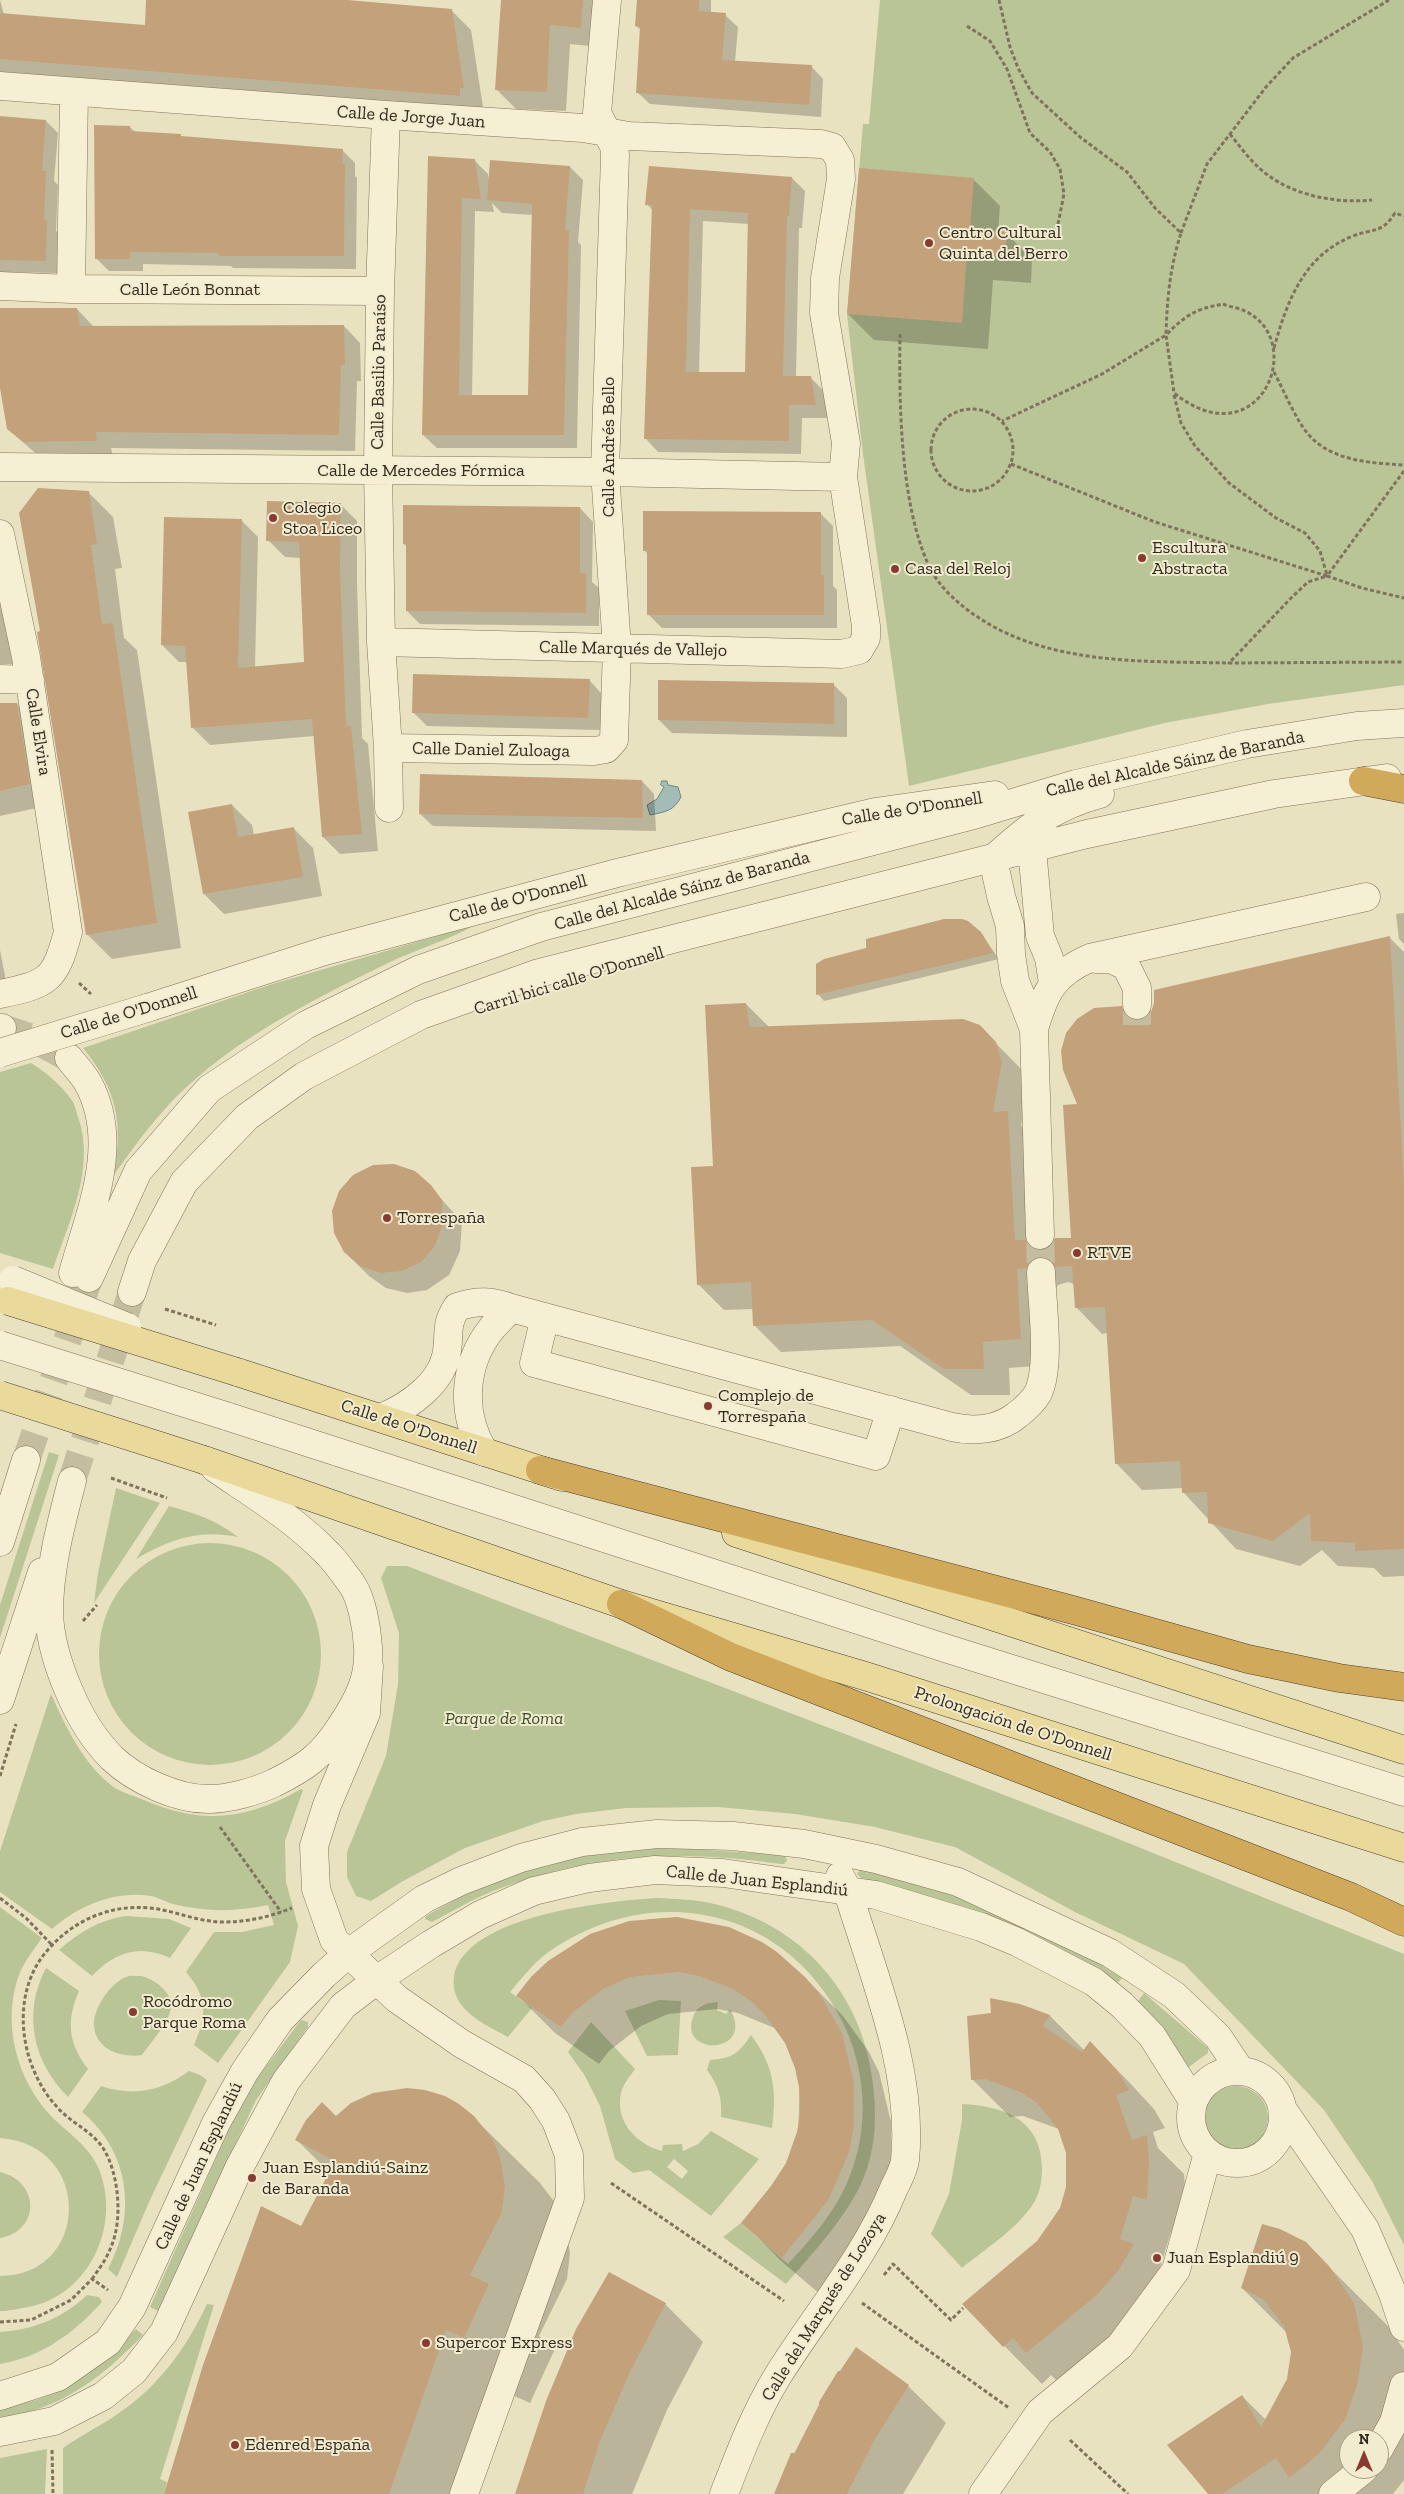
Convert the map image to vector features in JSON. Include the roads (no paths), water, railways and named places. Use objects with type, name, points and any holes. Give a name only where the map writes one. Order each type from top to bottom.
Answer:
[{"type":"highway","points":[[1363,781],[1404,789]]},
{"type":"highway","points":[[540,1470],[1073,1610],[1248,1659],[1339,1678],[1404,1687]]},
{"type":"highway","points":[[621,1604],[731,1656],[1333,1890],[1404,1922]]},
{"type":"main road","name":"Calle de O'Donnell","points":[[5,1288],[237,1372],[1404,1750]]},
{"type":"main road","points":[[0,1395],[204,1460],[621,1604]]},
{"type":"main road","name":"Prolongación de O'Donnell","points":[[621,1604],[865,1676],[1404,1848]]},
{"type":"street","name":"Calle Andrés Bello","points":[[594,751],[606,748],[614,740],[617,648],[605,472],[615,155],[614,146],[605,132],[597,113],[603,67],[607,0]]},
{"type":"street","name":"Calle de Jorge Juan","points":[[0,86],[386,116],[583,128],[630,136],[821,144],[832,148],[840,160],[841,179],[825,278],[824,313],[846,443],[843,477]]},
{"type":"street","points":[[71,289],[74,92]]},
{"type":"street","name":"Calle Basilio Paraíso","points":[[386,116],[380,291],[378,471],[381,642],[388,748],[389,808]]},
{"type":"street","name":"Calle León Bonnat","points":[[0,286],[71,289],[380,291]]},
{"type":"street","name":"Calle de Mercedes Fórmica","points":[[0,467],[605,472],[843,477]]},
{"type":"street","name":"Calle Marqués de Vallejo","points":[[381,642],[842,654],[859,650],[866,638],[866,626],[843,477]]},
{"type":"street","name":"Calle Elvira","points":[[0,534],[30,680],[68,932],[60,964],[47,978],[30,988],[0,994]]},
{"type":"street","points":[[0,679],[30,680]]},
{"type":"street","name":"Calle del Alcalde Sáinz de Baranda","points":[[69,1058],[88,1082],[102,1117],[104,1152],[81,1276],[138,1171],[209,1090],[306,1025],[418,970],[541,927],[970,816],[1046,791],[1247,744],[1357,726],[1404,724]]},
{"type":"street","points":[[993,859],[1029,826],[1049,813],[1091,796],[1200,768],[1247,744]]},
{"type":"street","name":"Calle Daniel Zuloaga","points":[[388,748],[594,751]]},
{"type":"street","points":[[132,1292],[142,1261],[184,1182],[247,1117],[304,1076],[421,1015],[539,973],[1086,834],[1274,794],[1404,776]]},
{"type":"street","name":"Calle de O'Donnell","points":[[0,1036],[147,1008],[325,951],[621,872],[875,812],[936,802],[1046,791]]},
{"type":"street","points":[[1032,849],[1040,936],[1048,958],[1053,983]]},
{"type":"street","points":[[993,859],[1010,926],[1011,954],[1016,981],[1034,1029],[1040,1235]]},
{"type":"street","points":[[1034,1029],[1044,997],[1053,983],[1070,967],[1090,958],[1366,897]]},
{"type":"street","points":[[1090,958],[1111,959],[1126,966],[1137,988],[1137,1005]]},
{"type":"street","points":[[381,1418],[406,1406],[437,1376],[447,1352],[449,1320],[458,1307],[469,1303],[496,1302],[545,1317],[970,1431],[992,1427],[1010,1421],[1028,1406],[1038,1393],[1045,1365],[1041,1272]]},
{"type":"street","points":[[484,1452],[474,1436],[467,1386],[481,1347],[492,1329],[512,1308]]},
{"type":"street","points":[[545,1317],[534,1363],[876,1456],[891,1410]]},
{"type":"street","points":[[0,1345],[1404,1792]]},
{"type":"street","points":[[0,1529],[3,1501],[21,1457],[0,1542]]},
{"type":"street","points":[[204,1460],[287,1517],[330,1555],[352,1584],[366,1624],[369,1666],[366,1714],[327,1805],[314,1846],[316,1889],[334,1940],[350,1952],[397,1999],[462,2044],[524,2079],[542,2099],[556,2121],[569,2156],[570,2198],[464,2494]]},
{"type":"street","points":[[0,1700],[72,1481],[55,1551],[51,1578],[49,1614],[54,1650],[76,1706],[94,1736],[113,1759],[140,1778],[169,1793],[210,1799],[260,1790],[304,1768],[330,1743],[359,1699],[369,1666]]},
{"type":"street","name":"Calle de Juan Esplandiú","points":[[0,2396],[58,2377],[108,2342],[132,2307],[216,2124],[245,2071],[280,2020],[324,1975],[350,1952],[424,1899],[461,1881],[521,1858],[582,1842],[657,1834],[733,1836],[804,1844],[876,1859],[958,1882],[1110,1953],[1174,1995],[1218,2037],[1240,2070]]},
{"type":"street","name":"Calle del Marqués de Lozoya","points":[[724,2494],[744,2442],[776,2378],[859,2257],[886,2208],[905,2162],[906,2099],[893,2034],[847,1889],[835,1866],[827,1856],[804,1844]]},
{"type":"street","name":"Calle de Juan Esplandiú","points":[[0,2432],[54,2421],[103,2396],[134,2371],[164,2332],[239,2168],[286,2081],[343,2006],[377,1980],[480,1915],[534,1891],[589,1878],[655,1870],[723,1874],[847,1889],[876,1895],[980,1927],[1017,1942],[1094,1982],[1122,2005],[1152,2036],[1193,2101]]},
{"type":"street","points":[[1240,2070],[1264,2078],[1280,2098],[1283,2110],[1283,2126],[1277,2140],[1267,2152],[1253,2161],[1230,2162],[1208,2154],[1196,2139],[1190,2120],[1193,2101],[1206,2081],[1222,2073],[1240,2070]]},
{"type":"street","points":[[1283,2110],[1365,2229],[1393,2294],[1404,2327]]},
{"type":"street","points":[[983,2494],[1040,2412],[1120,2346],[1176,2270],[1208,2154]]},
{"type":"street","points":[[1389,2431],[1394,2422],[1404,2386]]},
{"type":"street","points":[[1334,2494],[1352,2479]]},
{"type":"water","points":[[662,781],[667,781],[668,785],[678,787],[681,797],[672,808],[665,812],[650,815],[647,805],[657,799],[664,787],[661,785]]},
{"type":"tunnel","points":[[1137,1005],[1137,1025]]},
{"type":"tunnel","points":[[2,1028],[32,1038],[69,1058]]},
{"type":"tunnel","points":[[1040,1235],[1041,1272]]},
{"type":"tunnel","points":[[26,1460],[89,1278]]},
{"type":"tunnel","points":[[72,1481],[132,1292]]},
{"type":"place","name":"Centro Cultural Quinta del Berro","points":[[929,243]]},
{"type":"place","name":"Colegio Stoa Liceo","points":[[273,518]]},
{"type":"place","name":"Escultura Abstracta","points":[[1142,558]]},
{"type":"place","name":"Casa del Reloj","points":[[895,569]]},
{"type":"place","name":"Torrespaña","points":[[387,1218]]},
{"type":"place","name":"RTVE","points":[[1077,1253]]},
{"type":"place","name":"Complejo de Torrespaña","points":[[708,1406]]},
{"type":"place","name":"Rocódromo Parque Roma","points":[[133,2012]]},
{"type":"place","name":"Juan Esplandiú-Sainz de Baranda","points":[[252,2178]]},
{"type":"place","name":"Juan Esplandiú 9","points":[[1157,2258]]},
{"type":"place","name":"Supercor Express","points":[[426,2343]]},
{"type":"place","name":"Edenred España","points":[[235,2445]]},
{"type":"park label","name":"Parque de Roma","points":[[504,1719]]}]
